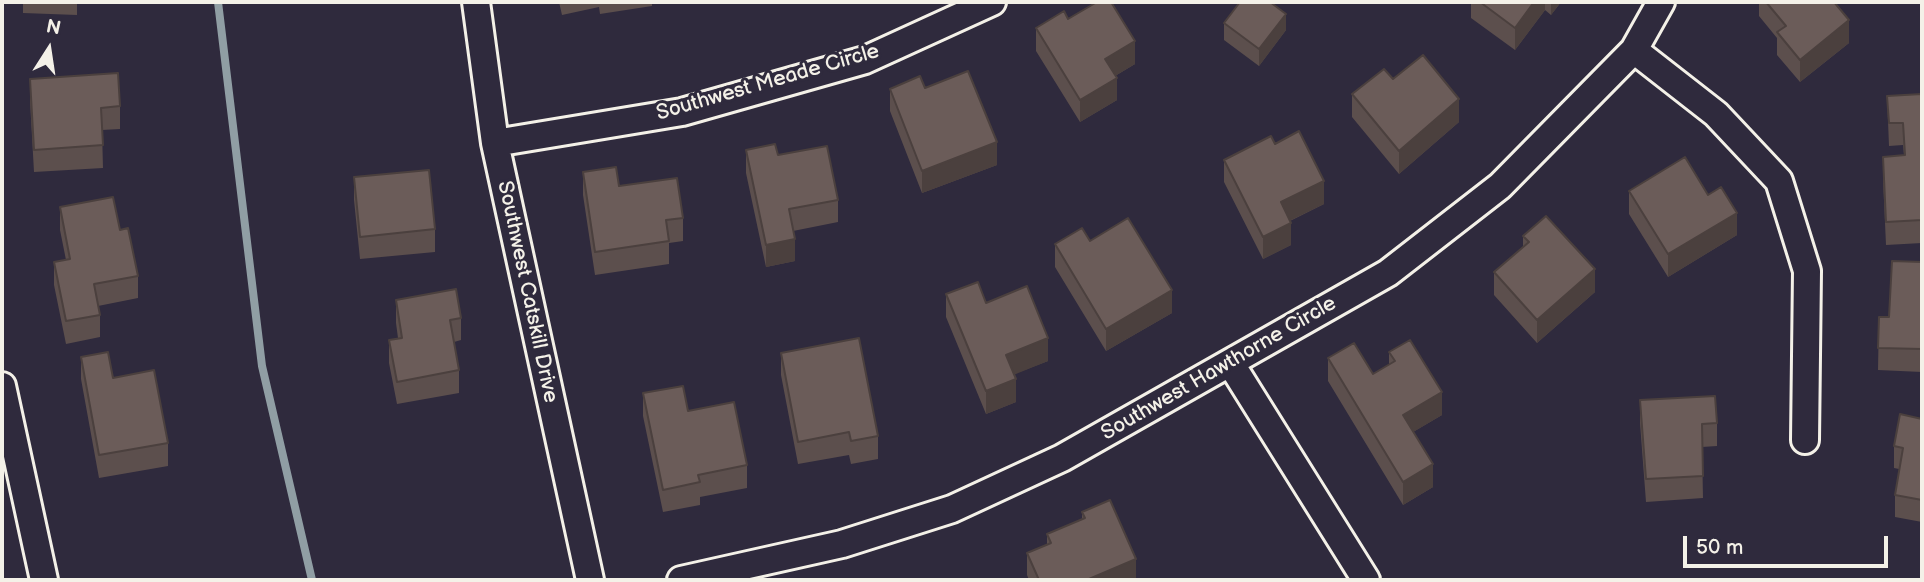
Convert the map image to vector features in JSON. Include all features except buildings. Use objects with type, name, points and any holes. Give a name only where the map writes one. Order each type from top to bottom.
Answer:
[{"type":"street","name":"Southwest Catskill Drive","points":[[476,2],[495,144],[590,580]]},
{"type":"street","name":"Southwest Meade Circle","points":[[495,144],[682,112],[865,60],[992,2]]},
{"type":"street","name":"Southwest Hawthorne Circle","points":[[681,580],[842,544],[952,509],[1062,458],[1398,265],[1500,186],[1634,50],[1661,2]]},
{"type":"street","points":[[1634,50],[1716,114],[1779,181],[1807,271],[1805,440]]},
{"type":"street","points":[[1231,363],[1366,580]]},
{"type":"street","points":[[2,386],[44,580]]},
{"type":"waterway","points":[[218,2],[262,366],[312,580]]}]
